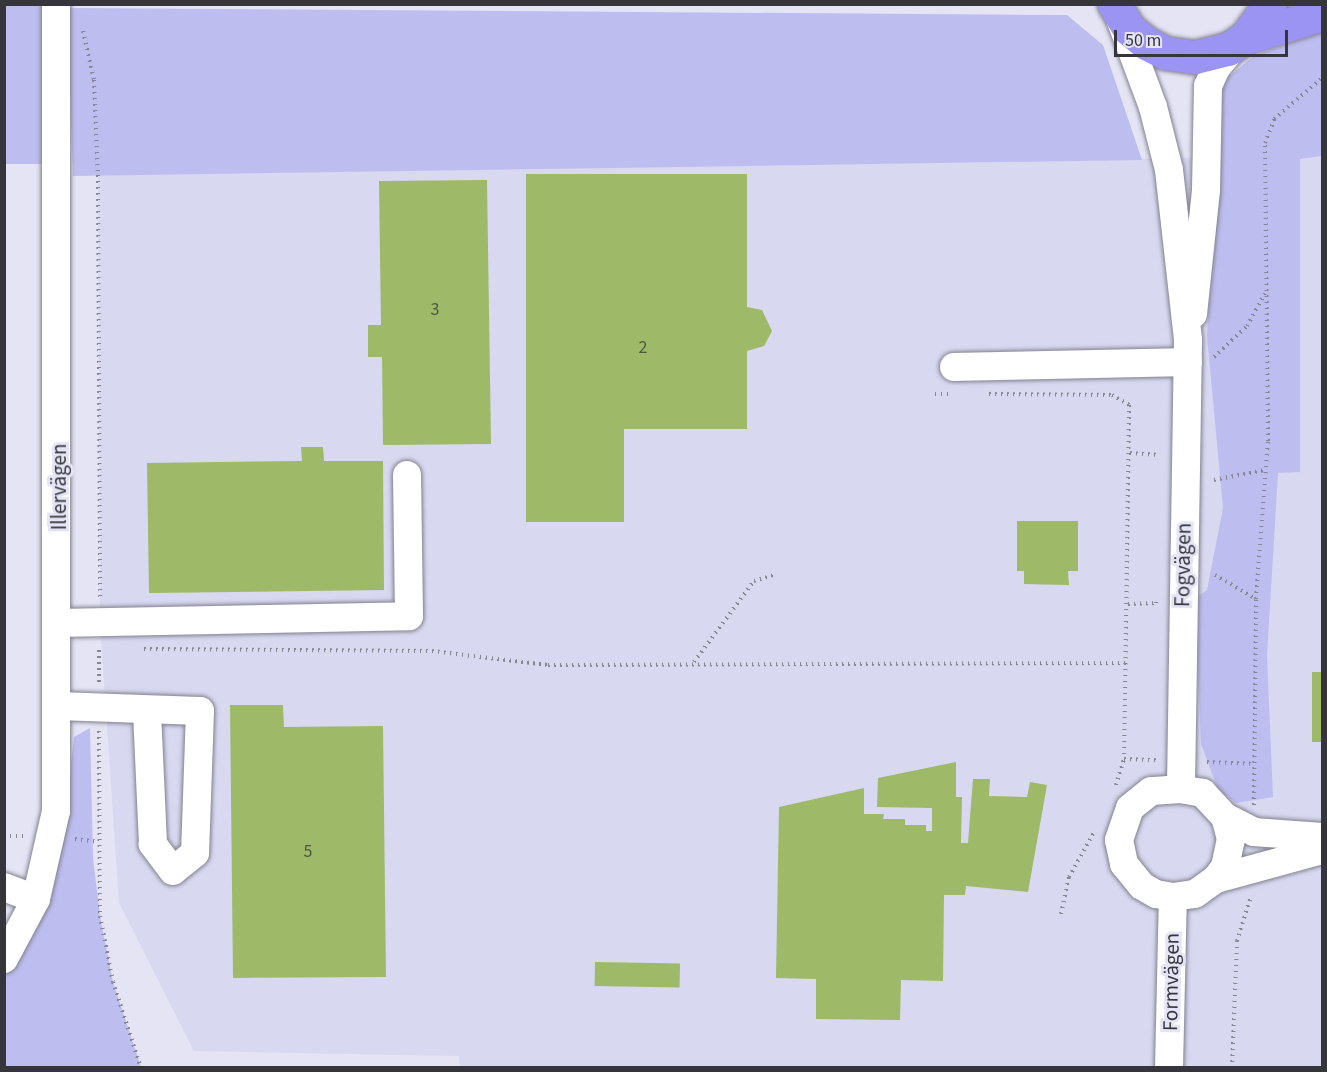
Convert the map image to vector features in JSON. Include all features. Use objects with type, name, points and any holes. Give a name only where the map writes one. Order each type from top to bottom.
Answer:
[{"type":"highway","points":[[1240,42],[1270,4]]},
{"type":"highway","points":[[1115,8],[1137,36],[1166,53],[1195,57],[1323,14]]},
{"type":"street","name":"Illervägen","points":[[4,958],[36,899],[56,811],[58,623],[56,4]]},
{"type":"street","name":"Fogvägen","points":[[1115,8],[1136,52],[1168,170],[1196,357]]},
{"type":"street","name":"Fogvägen","points":[[1181,789],[1196,357],[1206,190],[1208,86],[1216,68],[1240,42]]},
{"type":"street","points":[[954,367],[1196,357]]},
{"type":"street","points":[[58,623],[99,636],[410,616],[407,475]]},
{"type":"street","points":[[58,706],[200,711],[195,853],[173,871],[153,844],[147,710]]},
{"type":"street","points":[[1225,817],[1231,839],[1225,867],[1216,879],[1195,894],[1173,897],[1142,886],[1124,864],[1119,840],[1130,808],[1151,791],[1181,789],[1203,793],[1225,817],[1254,832],[1323,837]]},
{"type":"street","points":[[1216,879],[1323,850]]},
{"type":"street","points":[[4,887],[36,899]]},
{"type":"street","name":"Formvägen","points":[[1169,1068],[1173,897]]},
{"type":"path","points":[[80,23],[94,80],[98,175],[100,916],[113,982],[141,1068]]},
{"type":"path","points":[[1254,832],[1256,599],[1265,470],[1265,143],[1274,119],[1323,78]]},
{"type":"path","points":[[1196,357],[1214,357],[1247,326],[1265,293]]},
{"type":"path","points":[[935,394],[964,394]]},
{"type":"path","points":[[986,394],[1121,397],[1129,405],[1128,604],[1124,759],[1112,796]]},
{"type":"path","points":[[1130,453],[1156,455]]},
{"type":"path","points":[[1214,480],[1265,470]]},
{"type":"path","points":[[694,663],[754,581],[774,575]]},
{"type":"path","points":[[1215,575],[1256,599]]},
{"type":"path","points":[[1128,604],[1156,603],[1156,592]]},
{"type":"path","points":[[99,636],[111,649]]},
{"type":"path","points":[[135,649],[432,651],[548,665],[1127,663]]},
{"type":"path","points":[[1124,759],[1255,764]]},
{"type":"path","points":[[1061,914],[1069,877],[1099,822]]},
{"type":"path","points":[[1232,1068],[1237,941],[1250,901],[1253,868]]},
{"type":"shaded area","points":[[5,5],[43,5],[43,164],[5,164]]},
{"type":"shaded area","points":[[67,8],[1067,15],[1103,45],[1142,160],[73,176]]},
{"type":"shaded area","points":[[1322,32],[1322,156],[1300,159],[1300,472],[1278,473],[1267,656],[1273,797],[1236,803],[1218,789],[1201,744],[1195,598],[1207,590],[1223,508],[1207,336],[1220,84],[1255,55]]},
{"type":"shaded area","points":[[1322,156],[1322,1067],[460,1068],[459,1056],[194,1051],[119,903],[100,623],[98,175]]},
{"type":"shaded area","points":[[90,728],[93,858],[100,916],[113,982],[141,1067],[5,1068],[5,959],[65,817],[74,737]]},
{"type":"building","points":[[526,174],[747,174],[747,307],[762,310],[772,331],[764,346],[747,351],[747,429],[624,429],[624,522],[526,522]]},
{"type":"building","points":[[487,180],[491,444],[383,445],[382,357],[368,357],[368,325],[381,325],[379,181]]},
{"type":"building","points":[[301,447],[323,447],[324,461],[383,461],[384,590],[149,593],[147,463],[302,461]]},
{"type":"building","points":[[1017,521],[1078,521],[1078,571],[1068,571],[1069,585],[1024,584],[1024,571],[1017,571]]},
{"type":"building","points":[[1312,672],[1322,672],[1322,742],[1312,742]]},
{"type":"building","points":[[230,705],[283,705],[284,727],[383,726],[386,977],[233,978]]},
{"type":"building","points":[[956,762],[956,797],[962,797],[961,843],[968,843],[973,779],[990,779],[989,796],[1027,797],[1030,782],[1047,785],[1028,892],[966,886],[965,895],[944,895],[943,981],[901,980],[900,1020],[816,1019],[816,979],[776,978],[779,807],[864,788],[864,814],[884,814],[883,819],[905,819],[905,825],[926,825],[926,831],[932,831],[932,808],[877,807],[878,778]]},
{"type":"building","points":[[595,962],[680,963],[680,987],[595,986]]}]
